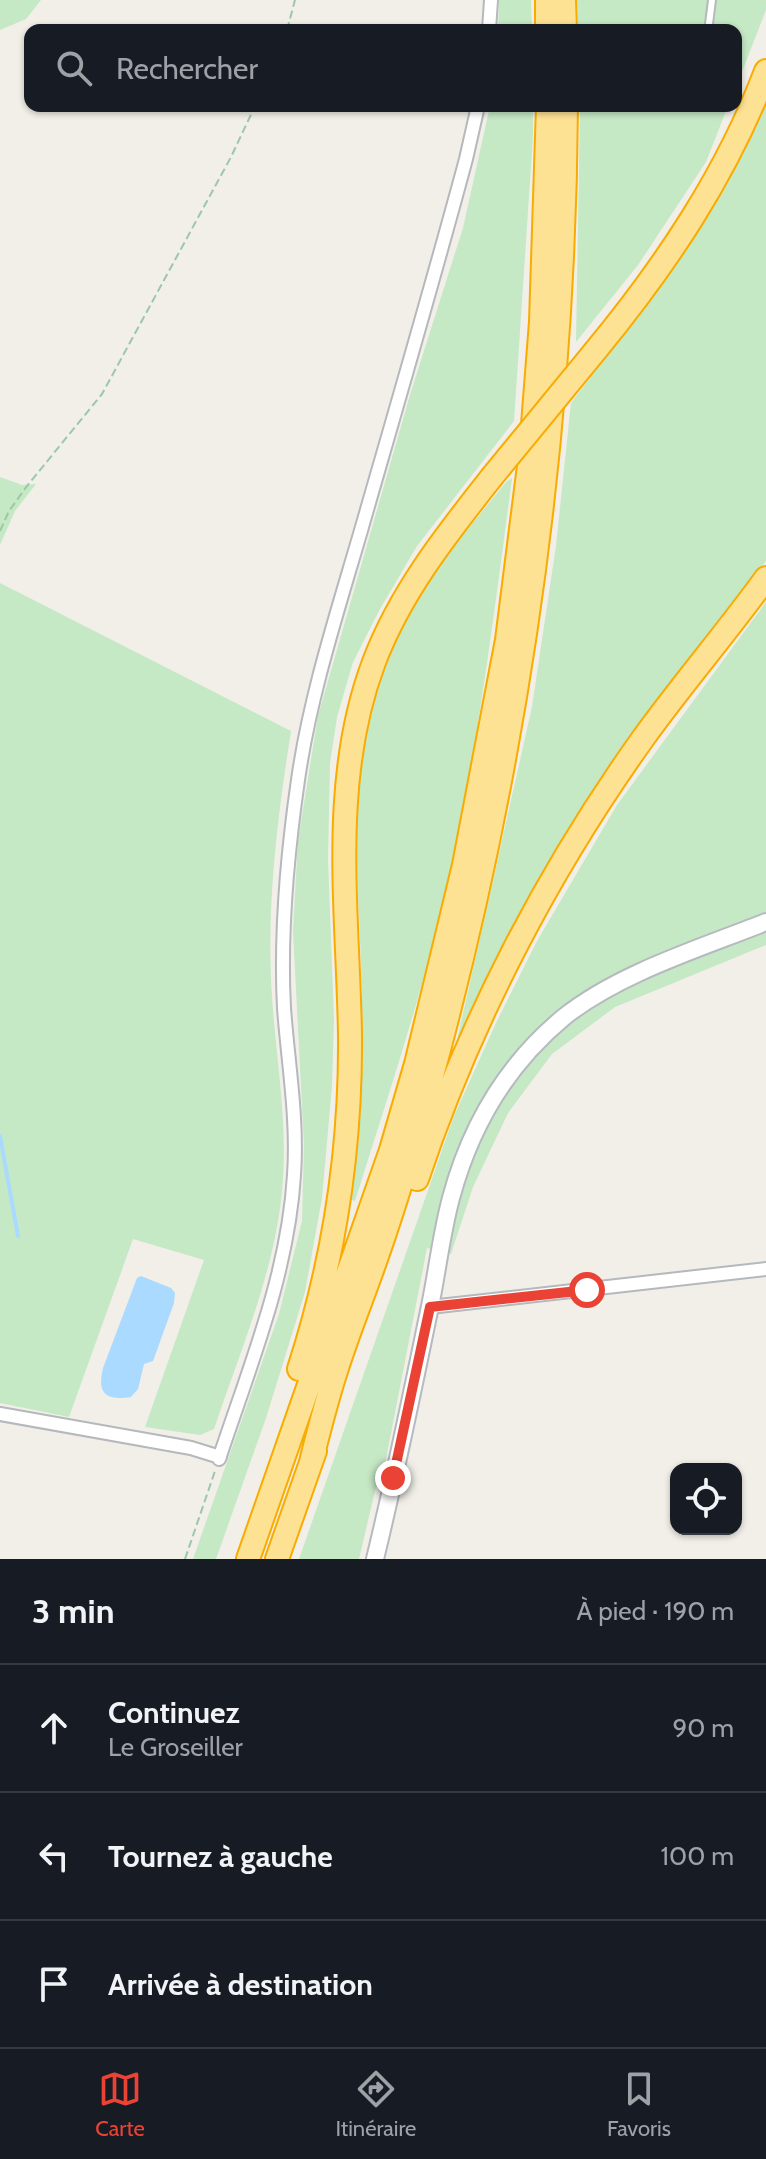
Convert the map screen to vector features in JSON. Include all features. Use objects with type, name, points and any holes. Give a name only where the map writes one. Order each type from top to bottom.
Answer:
[{"type":"highway","points":[[547,0],[547,24]]},
{"type":"highway","points":[[564,0],[565,24]]},
{"type":"highway","points":[[234,1559],[306,1346],[339,1201],[349,1079],[346,815],[350,758],[357,718],[374,662],[401,605],[438,545],[664,263],[697,212],[746,120],[766,71]]},
{"type":"highway","points":[[248,1559],[391,1150],[423,1036],[464,865],[505,654],[531,450],[543,292],[548,112]]},
{"type":"highway","points":[[311,1462],[337,1368],[382,1242],[431,1080],[483,867],[515,702],[539,536],[556,373],[566,112]]},
{"type":"highway","points":[[277,1559],[311,1462],[356,1352],[446,1100],[513,953],[616,778],[766,578]]},
{"type":"street","points":[[489,24],[491,0]]},
{"type":"street","points":[[0,1414],[191,1448],[220,1458],[275,1295],[290,1217],[294,1106],[284,1008],[283,934],[289,851],[306,738],[477,112]]},
{"type":"street","points":[[375,1559],[451,1198],[472,1136],[498,1090],[528,1050],[567,1015],[605,991],[766,922]]},
{"type":"street","points":[[430,1307],[766,1269]]},
{"type":"lane","points":[[709,24],[712,0]]},
{"type":"path","points":[[289,24],[295,0]]},
{"type":"path","points":[[0,531],[9,511],[27,486],[102,394],[216,185],[252,112]]},
{"type":"path","points":[[185,1559],[220,1458]]},
{"type":"green space","points":[[0,0],[41,0],[26,19],[0,30]]},
{"type":"green space","points":[[499,0],[531,0],[532,24],[498,24]]},
{"type":"green space","points":[[577,0],[766,0],[766,10],[742,72],[742,24],[578,24]]},
{"type":"green space","points":[[766,94],[766,561],[586,802],[539,882],[455,1049],[532,707],[556,546],[571,403],[643,308],[716,200]]},
{"type":"green space","points":[[489,112],[533,112],[514,421],[417,546],[353,662],[337,717],[330,763],[328,859],[334,1019],[332,1086],[322,1198],[305,1292],[266,1418],[216,1559],[193,1559],[279,1314],[302,1221],[304,1145],[293,931],[298,841],[318,716],[410,395],[463,228]]},
{"type":"green space","points":[[580,112],[726,112],[706,162],[638,265],[576,342]]},
{"type":"green space","points":[[0,477],[22,485],[36,484],[15,511],[0,545]]},
{"type":"green space","points":[[512,478],[479,719],[453,862],[420,990],[355,1201],[349,1199],[361,1067],[357,817],[364,742],[384,669],[414,604],[451,549]]},
{"type":"green space","points":[[0,583],[291,731],[277,831],[270,930],[272,997],[284,1133],[280,1210],[257,1306],[214,1429],[200,1435],[145,1427],[204,1260],[133,1239],[69,1417],[0,1403]]},
{"type":"green space","points":[[766,602],[766,945],[615,1007],[552,1054],[508,1113],[473,1187],[451,1254],[427,1248],[386,1459],[359,1559],[299,1559],[454,1116],[496,1023],[537,941],[617,805]]},
{"type":"water","points":[[141,1276],[171,1288],[175,1293],[174,1303],[153,1361],[144,1364],[138,1389],[131,1397],[115,1398],[102,1389],[103,1368],[137,1278]]},
{"type":"waterway","points":[[0,1136],[18,1236]]},
{"type":"route","points":[[393,1478],[430,1307],[587,1290]]}]
